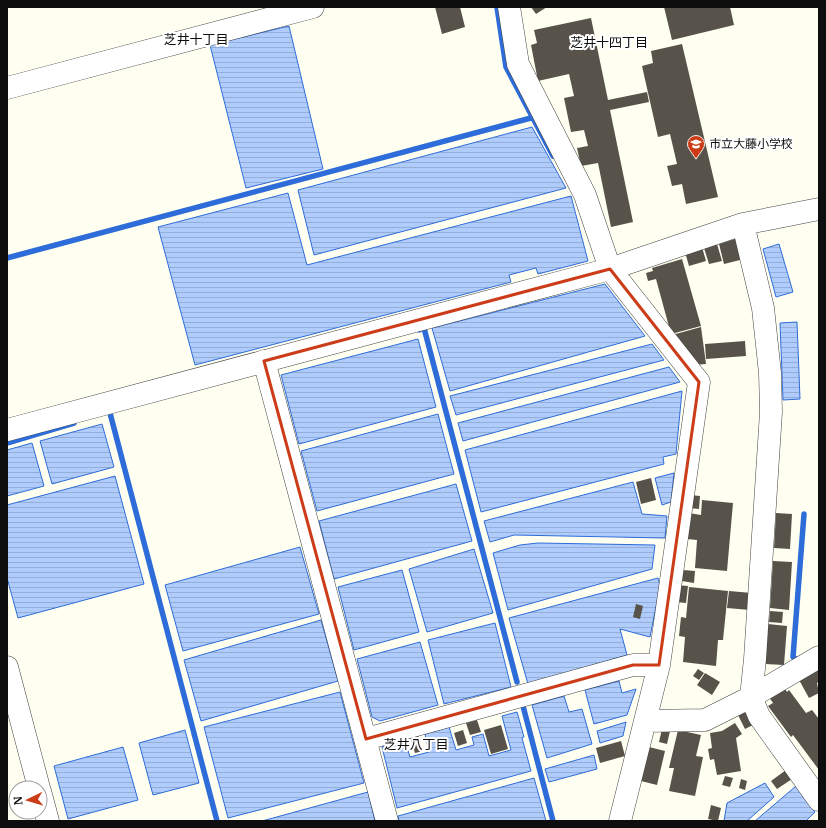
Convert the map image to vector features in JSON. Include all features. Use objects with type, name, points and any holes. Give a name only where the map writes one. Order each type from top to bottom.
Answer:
[{"type":"street","points":[[7,88],[313,7]]},
{"type":"street","points":[[509,7],[518,64],[585,195],[610,269],[699,382],[659,666],[620,821]]},
{"type":"street","points":[[7,430],[610,269],[743,224],[819,209]]},
{"type":"street","points":[[743,224],[763,308],[770,373],[771,412],[756,651],[751,697],[759,716],[819,800]]},
{"type":"street","points":[[264,361],[387,821]]},
{"type":"street","points":[[646,720],[705,720],[751,697],[819,657]]},
{"type":"street","points":[[366,739],[633,665],[659,666]]},
{"type":"street","points":[[7,667],[37,780]]},
{"type":"highlighted area","points":[[610,269],[699,382],[659,665],[633,665],[366,739],[264,361]]},
{"type":"water","points":[[289,26],[323,169],[246,188],[210,45]]},
{"type":"water","points":[[532,127],[566,188],[314,255],[298,190]]},
{"type":"water","points":[[288,193],[307,265],[571,196],[588,261],[538,274],[536,268],[509,275],[511,282],[195,365],[158,227]]},
{"type":"water","points":[[779,244],[793,292],[776,297],[763,249]]},
{"type":"water","points":[[605,284],[645,336],[450,391],[432,328]]},
{"type":"water","points":[[797,322],[800,399],[783,400],[780,323]]},
{"type":"water","points":[[418,339],[436,407],[299,444],[281,375]]},
{"type":"water","points":[[652,344],[664,360],[456,415],[450,396]]},
{"type":"water","points":[[669,367],[680,382],[463,441],[458,423]]},
{"type":"water","points":[[682,391],[676,454],[663,457],[664,464],[481,512],[465,450]]},
{"type":"water","points":[[438,414],[454,474],[317,511],[301,451]]},
{"type":"water","points":[[102,424],[114,467],[52,484],[40,441]]},
{"type":"water","points":[[32,443],[44,486],[7,496],[7,450]]},
{"type":"water","points":[[674,473],[671,502],[662,505],[655,478]]},
{"type":"water","points":[[115,476],[144,584],[18,618],[7,578],[7,505]]},
{"type":"water","points":[[633,482],[642,514],[667,516],[665,538],[514,535],[490,542],[484,521]]},
{"type":"water","points":[[456,484],[472,541],[334,579],[319,521]]},
{"type":"water","points":[[538,543],[655,545],[652,569],[508,610],[493,553],[520,545]]},
{"type":"water","points":[[300,547],[319,614],[183,651],[165,585]]},
{"type":"water","points":[[474,549],[493,613],[427,632],[409,569]]},
{"type":"water","points":[[402,570],[419,632],[354,650],[338,587]]},
{"type":"water","points":[[658,578],[660,586],[650,637],[620,629],[627,655],[528,684],[509,618]]},
{"type":"water","points":[[321,620],[338,681],[201,721],[184,660]]},
{"type":"water","points":[[495,623],[511,687],[444,704],[428,640]]},
{"type":"water","points":[[420,642],[438,705],[380,721],[372,717],[357,659]]},
{"type":"water","points":[[619,681],[622,693],[636,689],[627,715],[594,724],[585,690]]},
{"type":"water","points":[[340,692],[364,783],[228,818],[204,727]]},
{"type":"water","points":[[564,696],[569,712],[582,709],[592,744],[547,758],[532,705]]},
{"type":"water","points":[[517,712],[531,771],[397,808],[382,747],[405,741],[410,757],[429,752],[425,734],[449,727],[456,750],[474,745],[472,737],[483,734],[489,756],[511,750],[502,716]]},
{"type":"water","points":[[626,722],[623,736],[600,743],[597,731]]},
{"type":"water","points":[[185,730],[199,783],[153,795],[139,743]]},
{"type":"water","points":[[123,747],[138,800],[68,819],[54,766]]},
{"type":"water","points":[[594,755],[597,769],[549,782],[545,769]]},
{"type":"water","points":[[534,778],[546,821],[399,821],[398,816]]},
{"type":"water","points":[[765,783],[774,797],[747,821],[724,821],[727,803]]},
{"type":"water","points":[[796,786],[815,812],[806,821],[755,821]]},
{"type":"water","points":[[368,792],[375,821],[262,821]]},
{"type":"building","points":[[435,7],[460,7],[465,27],[442,34]]},
{"type":"building","points":[[531,7],[547,7],[536,14]]},
{"type":"building","points":[[664,7],[730,7],[734,25],[672,40]]},
{"type":"building","points":[[591,18],[608,100],[647,92],[649,102],[610,110],[633,222],[611,227],[598,163],[581,166],[577,148],[588,146],[584,130],[571,132],[564,98],[574,96],[569,74],[538,81],[531,45],[537,43],[534,30]]},
{"type":"building","points":[[682,44],[718,197],[686,204],[682,184],[672,186],[667,166],[677,164],[670,134],[658,137],[642,66],[653,63],[651,51]]},
{"type":"building","points":[[738,238],[744,259],[724,264],[719,244]]},
{"type":"building","points":[[717,244],[722,261],[709,264],[704,248]]},
{"type":"building","points":[[702,247],[706,261],[689,266],[685,252]]},
{"type":"building","points":[[682,259],[701,326],[671,334],[656,279],[648,281],[646,273],[653,271],[652,268]]},
{"type":"building","points":[[701,327],[706,364],[693,365],[672,335]]},
{"type":"building","points":[[745,341],[746,356],[706,359],[705,344]]},
{"type":"building","points":[[651,478],[656,500],[641,504],[636,482]]},
{"type":"building","points":[[690,495],[700,496],[699,509],[689,508]]},
{"type":"building","points":[[702,500],[733,503],[727,571],[695,568],[697,540],[687,539],[689,513],[701,515]]},
{"type":"building","points":[[776,513],[792,514],[790,549],[774,548]]},
{"type":"building","points":[[773,561],[792,562],[789,610],[770,608]]},
{"type":"building","points":[[683,570],[695,571],[694,583],[682,581]]},
{"type":"building","points":[[677,585],[688,586],[686,603],[676,602]]},
{"type":"building","points":[[689,587],[728,591],[723,640],[718,640],[716,666],[683,662],[685,637],[679,636],[681,617],[686,618]]},
{"type":"building","points":[[729,591],[752,593],[750,610],[727,608]]},
{"type":"building","points":[[636,604],[643,606],[640,619],[633,617]]},
{"type":"building","points":[[770,611],[783,612],[782,623],[769,622]]},
{"type":"building","points":[[768,624],[787,626],[784,665],[765,664]]},
{"type":"building","points":[[819,667],[819,682],[817,683],[819,693],[809,698],[798,678]]},
{"type":"building","points":[[698,669],[704,673],[699,680],[693,676]]},
{"type":"building","points":[[705,673],[720,682],[712,695],[697,685]]},
{"type":"building","points":[[784,687],[787,692],[789,690],[806,713],[812,710],[819,719],[819,770],[793,735],[791,737],[768,706],[773,703],[769,697]]},
{"type":"building","points":[[746,711],[753,725],[745,729],[738,715]]},
{"type":"building","points":[[477,720],[481,732],[470,735],[466,723]]},
{"type":"building","points":[[735,723],[742,734],[736,738],[741,771],[717,775],[714,759],[710,760],[708,749],[712,748],[710,733],[722,731]]},
{"type":"building","points":[[501,725],[508,749],[491,754],[484,730]]},
{"type":"building","points":[[662,729],[670,731],[667,744],[659,742]]},
{"type":"building","points":[[463,730],[467,743],[458,746],[454,733]]},
{"type":"building","points":[[678,730],[701,735],[696,756],[703,757],[695,796],[669,791],[674,768],[669,768]]},
{"type":"building","points":[[418,735],[423,751],[415,753],[410,737]]},
{"type":"building","points":[[621,741],[625,756],[600,763],[596,748]]},
{"type":"building","points":[[649,747],[665,751],[657,785],[641,781]]},
{"type":"building","points":[[786,770],[792,779],[777,789],[771,781]]},
{"type":"building","points":[[725,776],[733,778],[730,787],[722,785]]},
{"type":"building","points":[[741,779],[747,781],[745,790],[739,788]]},
{"type":"building","points":[[711,805],[721,808],[718,821],[708,819]]},
{"type":"waterway","points":[[497,7],[506,67],[553,156]]},
{"type":"waterway","points":[[7,258],[531,118]]},
{"type":"waterway","points":[[419,330],[424,328],[517,682]]},
{"type":"waterway","points":[[110,413],[217,821]]},
{"type":"waterway","points":[[7,443],[74,423]]},
{"type":"waterway","points":[[801,658],[797,660],[793,657],[804,514]]},
{"type":"waterway","points":[[523,706],[553,821]]},
{"type":"place","name":"市立大藤小学校","points":[[696,159]]},
{"type":"district","name":"芝井十丁目","points":[[196,39]]},
{"type":"district","name":"芝井十四丁目","points":[[609,42]]},
{"type":"district","name":"芝井八丁目","points":[[416,744]]}]
